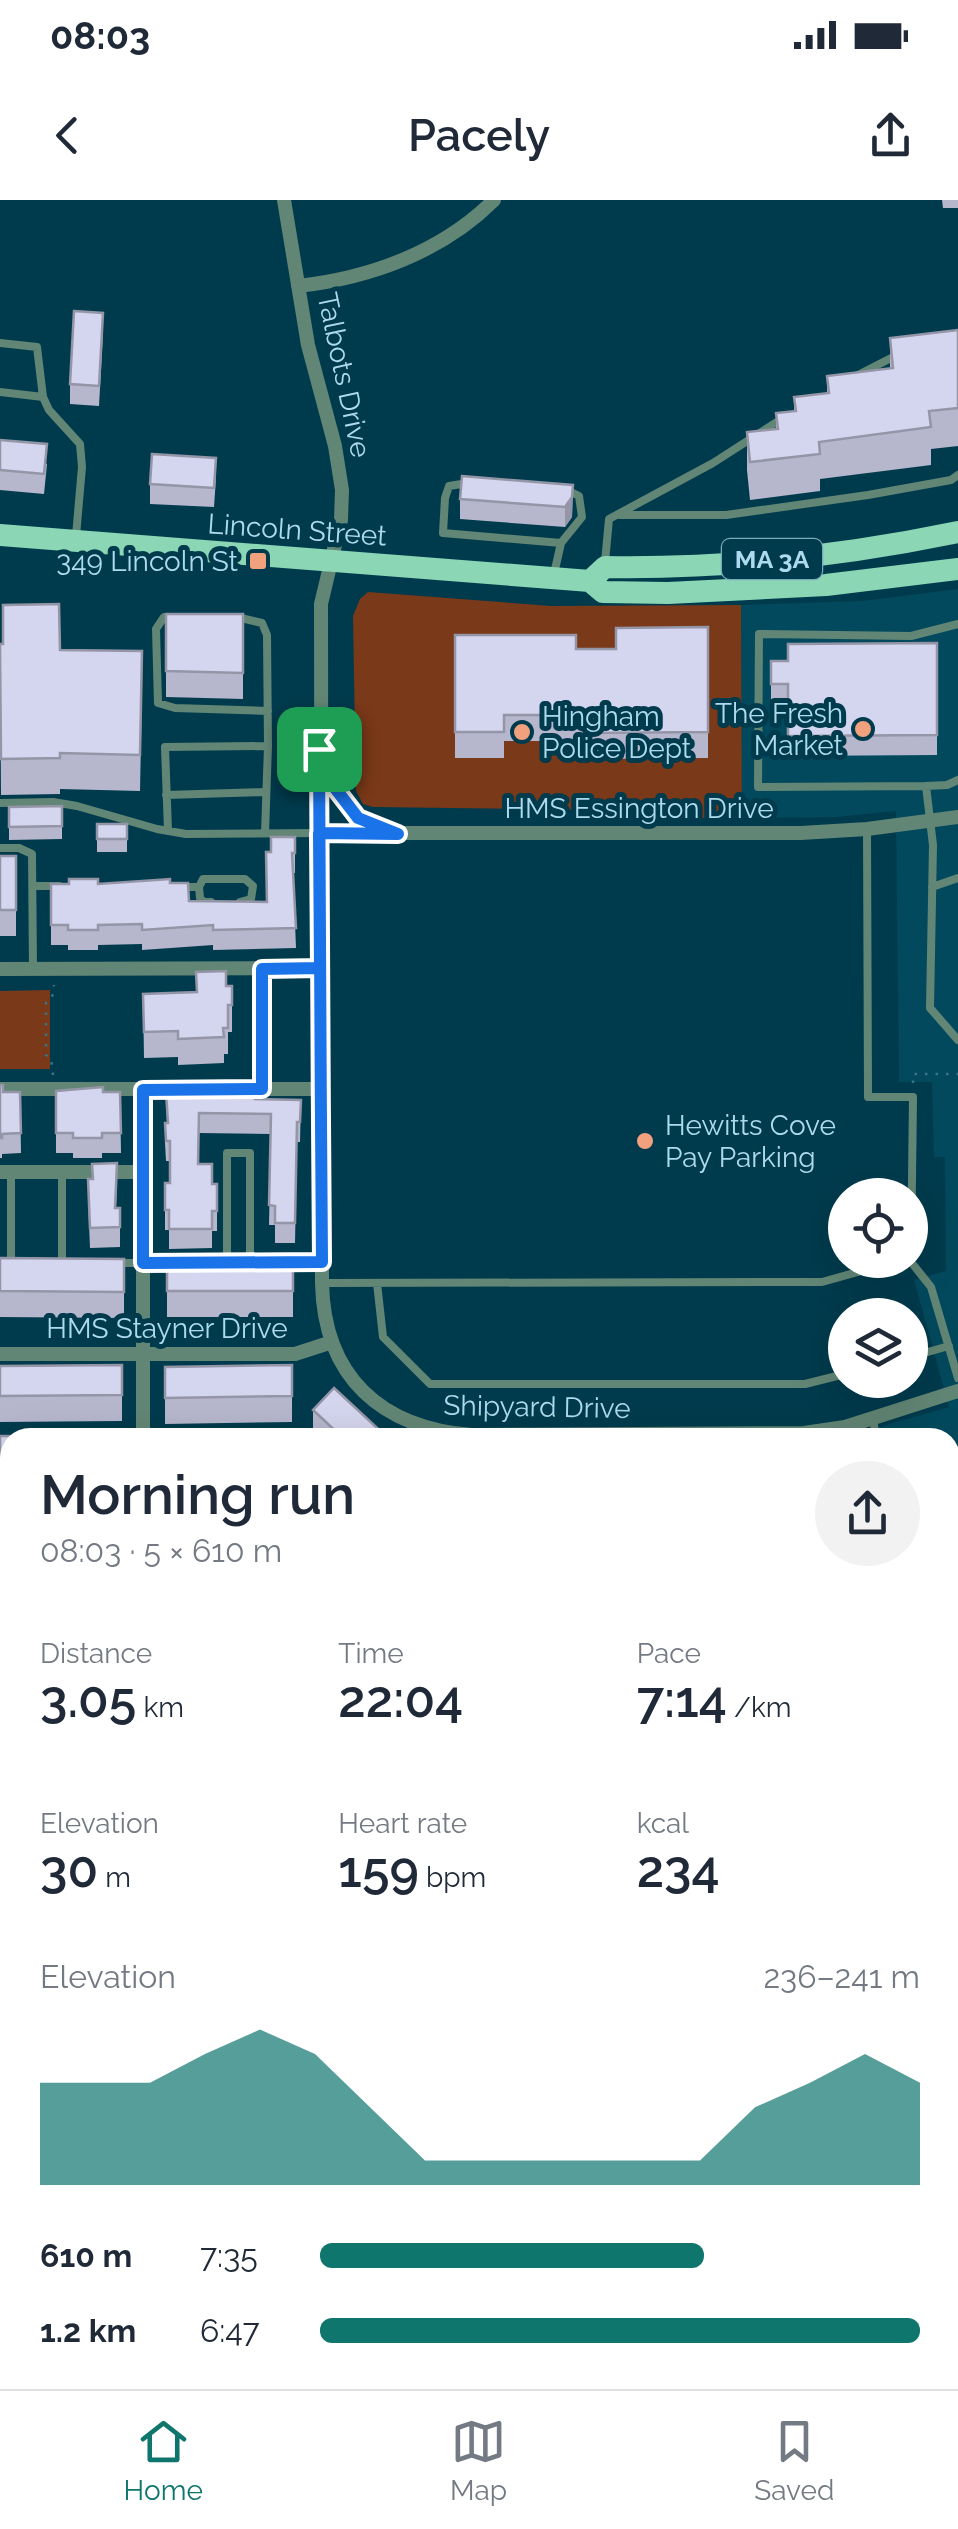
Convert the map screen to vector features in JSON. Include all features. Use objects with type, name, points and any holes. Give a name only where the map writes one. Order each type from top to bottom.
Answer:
[{"type":"main road","name":"Lincoln Street","points":[[0,535],[553,579],[790,558],[958,532]]},
{"type":"main road","name":"Lincoln Street","points":[[598,574],[604,592],[668,593],[826,585],[958,569]]},
{"type":"street","name":"Talbots Drive","points":[[284,200],[308,345],[335,446],[342,490],[341,520],[331,562]]},
{"type":"street","points":[[298,286],[346,279],[417,254],[452,234],[494,200]]},
{"type":"street","name":"Shipyard Drive","points":[[331,562],[320,604],[320,1089],[325,1320],[345,1370],[360,1389],[394,1416],[424,1428]]},
{"type":"street","points":[[319,749],[335,788],[358,818],[398,834]]},
{"type":"street","name":"HMS Essington Drive","points":[[319,833],[778,834],[867,829],[958,817]]},
{"type":"street","points":[[0,969],[320,968]]},
{"type":"street","points":[[0,1089],[320,1089]]},
{"type":"street","points":[[142,1428],[143,1090]]},
{"type":"street","points":[[6,1172],[143,1172]]},
{"type":"street","name":"HMS Stayner Drive","points":[[0,1354],[295,1354],[332,1342]]},
{"type":"street","name":"Shipyard Drive","points":[[838,1428],[958,1392]]},
{"type":"lane","points":[[0,343],[38,347],[42,397],[80,444],[82,467],[75,541]]},
{"type":"lane","points":[[842,384],[908,351]]},
{"type":"lane","points":[[0,392],[42,397]]},
{"type":"lane","points":[[598,574],[608,518],[712,463],[796,410]]},
{"type":"lane","points":[[616,515],[726,515],[868,495],[958,476]]},
{"type":"lane","points":[[477,484],[458,482],[449,486],[442,533],[561,543]]},
{"type":"lane","points":[[550,489],[568,490],[582,504],[582,518],[561,543],[553,579]]},
{"type":"lane","points":[[184,617],[164,617],[158,622],[158,703],[175,708],[268,710]]},
{"type":"lane","points":[[223,617],[262,622],[268,646],[265,833]]},
{"type":"lane","points":[[958,624],[911,636],[759,634],[758,787],[926,786],[958,780]]},
{"type":"lane","points":[[168,831],[165,747],[268,746]]},
{"type":"lane","points":[[926,786],[934,844],[930,1008],[958,1040]]},
{"type":"lane","points":[[166,795],[266,792]]},
{"type":"lane","points":[[0,803],[53,802],[77,806],[168,831],[319,833]]},
{"type":"lane","points":[[867,829],[868,1097],[913,1097],[912,1178]]},
{"type":"lane","points":[[0,848],[19,848],[32,854],[33,969]]},
{"type":"lane","points":[[932,887],[958,878]]},
{"type":"lane","points":[[218,902],[204,902],[200,898],[203,879],[250,881],[251,899],[231,902]]},
{"type":"lane","points":[[33,886],[70,886]]},
{"type":"lane","points":[[180,887],[199,887]]},
{"type":"lane","points":[[262,969],[262,1089]]},
{"type":"lane","points":[[227,1263],[227,1153],[250,1153],[250,1264]]},
{"type":"lane","points":[[6,1172],[11,1264]]},
{"type":"lane","points":[[62,1172],[62,1263]]},
{"type":"lane","points":[[210,1263],[322,1262]]},
{"type":"lane","points":[[45,1264],[78,1263]]},
{"type":"lane","points":[[111,1263],[194,1263]]},
{"type":"lane","points":[[0,1264],[28,1264]]},
{"type":"lane","points":[[322,1283],[822,1282],[836,1278]]},
{"type":"lane","points":[[924,1278],[931,1287],[958,1378]]},
{"type":"lane","points":[[377,1282],[382,1337],[426,1381],[437,1385],[805,1384],[828,1378]]},
{"type":"lane","points":[[928,1352],[949,1346]]},
{"type":"lane","points":[[873,1418],[875,1428]]},
{"type":"path","points":[[54,969],[54,994],[46,1003],[46,1055],[54,1064],[54,1090]]},
{"type":"path","points":[[913,1097],[913,1074],[958,1074]]},
{"type":"shaded area","points":[[958,589],[958,1428],[876,1428],[949,1407],[928,1331],[928,1298],[919,1298],[914,1280],[946,1271],[945,1157],[934,1157],[932,1082],[899,1082],[896,811],[836,817],[742,818],[741,605],[863,601]]},
{"type":"shaded area","points":[[368,592],[551,606],[741,605],[742,818],[658,818],[596,810],[363,804],[356,791],[353,616],[360,599]]},
{"type":"shaded area","points":[[50,990],[50,1069],[0,1069],[0,991]]},
{"type":"building","points":[[74,311],[103,313],[99,386],[70,384]]},
{"type":"building","points":[[958,330],[958,408],[929,411],[931,427],[819,442],[820,454],[750,462],[747,432],[778,429],[776,413],[796,411],[794,397],[829,393],[827,376],[893,368],[890,338]]},
{"type":"building","points":[[0,440],[47,444],[44,474],[0,470]]},
{"type":"building","points":[[152,454],[216,458],[214,488],[150,484]]},
{"type":"building","points":[[462,476],[573,485],[572,497],[565,507],[460,499]]},
{"type":"building","points":[[59,604],[60,650],[142,651],[140,755],[60,753],[60,758],[1,759],[3,605]]},
{"type":"building","points":[[166,614],[243,614],[243,673],[166,671]]},
{"type":"building","points":[[708,627],[708,732],[582,733],[582,715],[504,715],[504,732],[455,732],[455,635],[576,635],[576,649],[616,649],[616,628]]},
{"type":"building","name":"The Fresh Market","points":[[937,643],[937,735],[788,736],[788,684],[771,684],[771,661],[788,661],[788,644]]},
{"type":"building","points":[[62,806],[62,826],[9,827],[9,807]]},
{"type":"building","points":[[97,824],[127,824],[127,839],[97,839]]},
{"type":"building","points":[[271,837],[295,837],[292,853],[296,928],[213,930],[213,925],[142,930],[142,924],[68,930],[68,925],[51,925],[51,884],[69,884],[69,879],[98,879],[98,884],[170,879],[170,883],[188,883],[189,901],[267,902],[266,852],[271,852]]},
{"type":"building","points":[[0,856],[16,856],[16,910],[0,910]]},
{"type":"building","points":[[226,971],[226,986],[232,986],[232,1005],[228,1005],[224,1037],[178,1039],[178,1031],[144,1032],[143,994],[197,992],[196,972]]},
{"type":"building","points":[[0,1085],[3,1092],[20,1092],[21,1133],[2,1134],[2,1138],[0,1138]]},
{"type":"building","points":[[103,1087],[103,1092],[120,1092],[121,1133],[102,1133],[102,1138],[73,1138],[73,1133],[56,1133],[56,1091]]},
{"type":"building","points":[[255,1087],[255,1099],[301,1100],[295,1223],[275,1223],[275,1206],[269,1205],[271,1114],[199,1113],[198,1164],[212,1164],[217,1211],[212,1211],[212,1229],[169,1229],[169,1210],[165,1210],[165,1183],[170,1183],[166,1092]]},
{"type":"building","points":[[117,1163],[115,1208],[120,1208],[120,1227],[90,1228],[88,1179],[93,1179],[92,1164]]},
{"type":"building","points":[[0,1258],[124,1259],[124,1292],[0,1291]]},
{"type":"building","points":[[167,1259],[293,1259],[293,1291],[167,1291]]},
{"type":"building","points":[[122,1365],[122,1395],[0,1396],[0,1366]]},
{"type":"building","points":[[292,1365],[292,1396],[165,1398],[165,1367]]},
{"type":"building","points":[[334,1388],[377,1428],[332,1428],[313,1410]]},
{"type":"place","name":"349 Lincoln St","points":[[258,561]]},
{"type":"place","name":"The Fresh Market","points":[[863,729]]},
{"type":"place","name":"Hingham Police Dept","points":[[522,732]]},
{"type":"place","name":"Hewitts Cove Pay Parking","points":[[645,1141]]},
{"type":"route","points":[[319,749],[319,833],[320,968],[322,1262],[143,1263],[143,1090],[262,1089],[262,969],[320,968],[319,833],[398,834],[358,818],[335,788],[319,749]]}]
